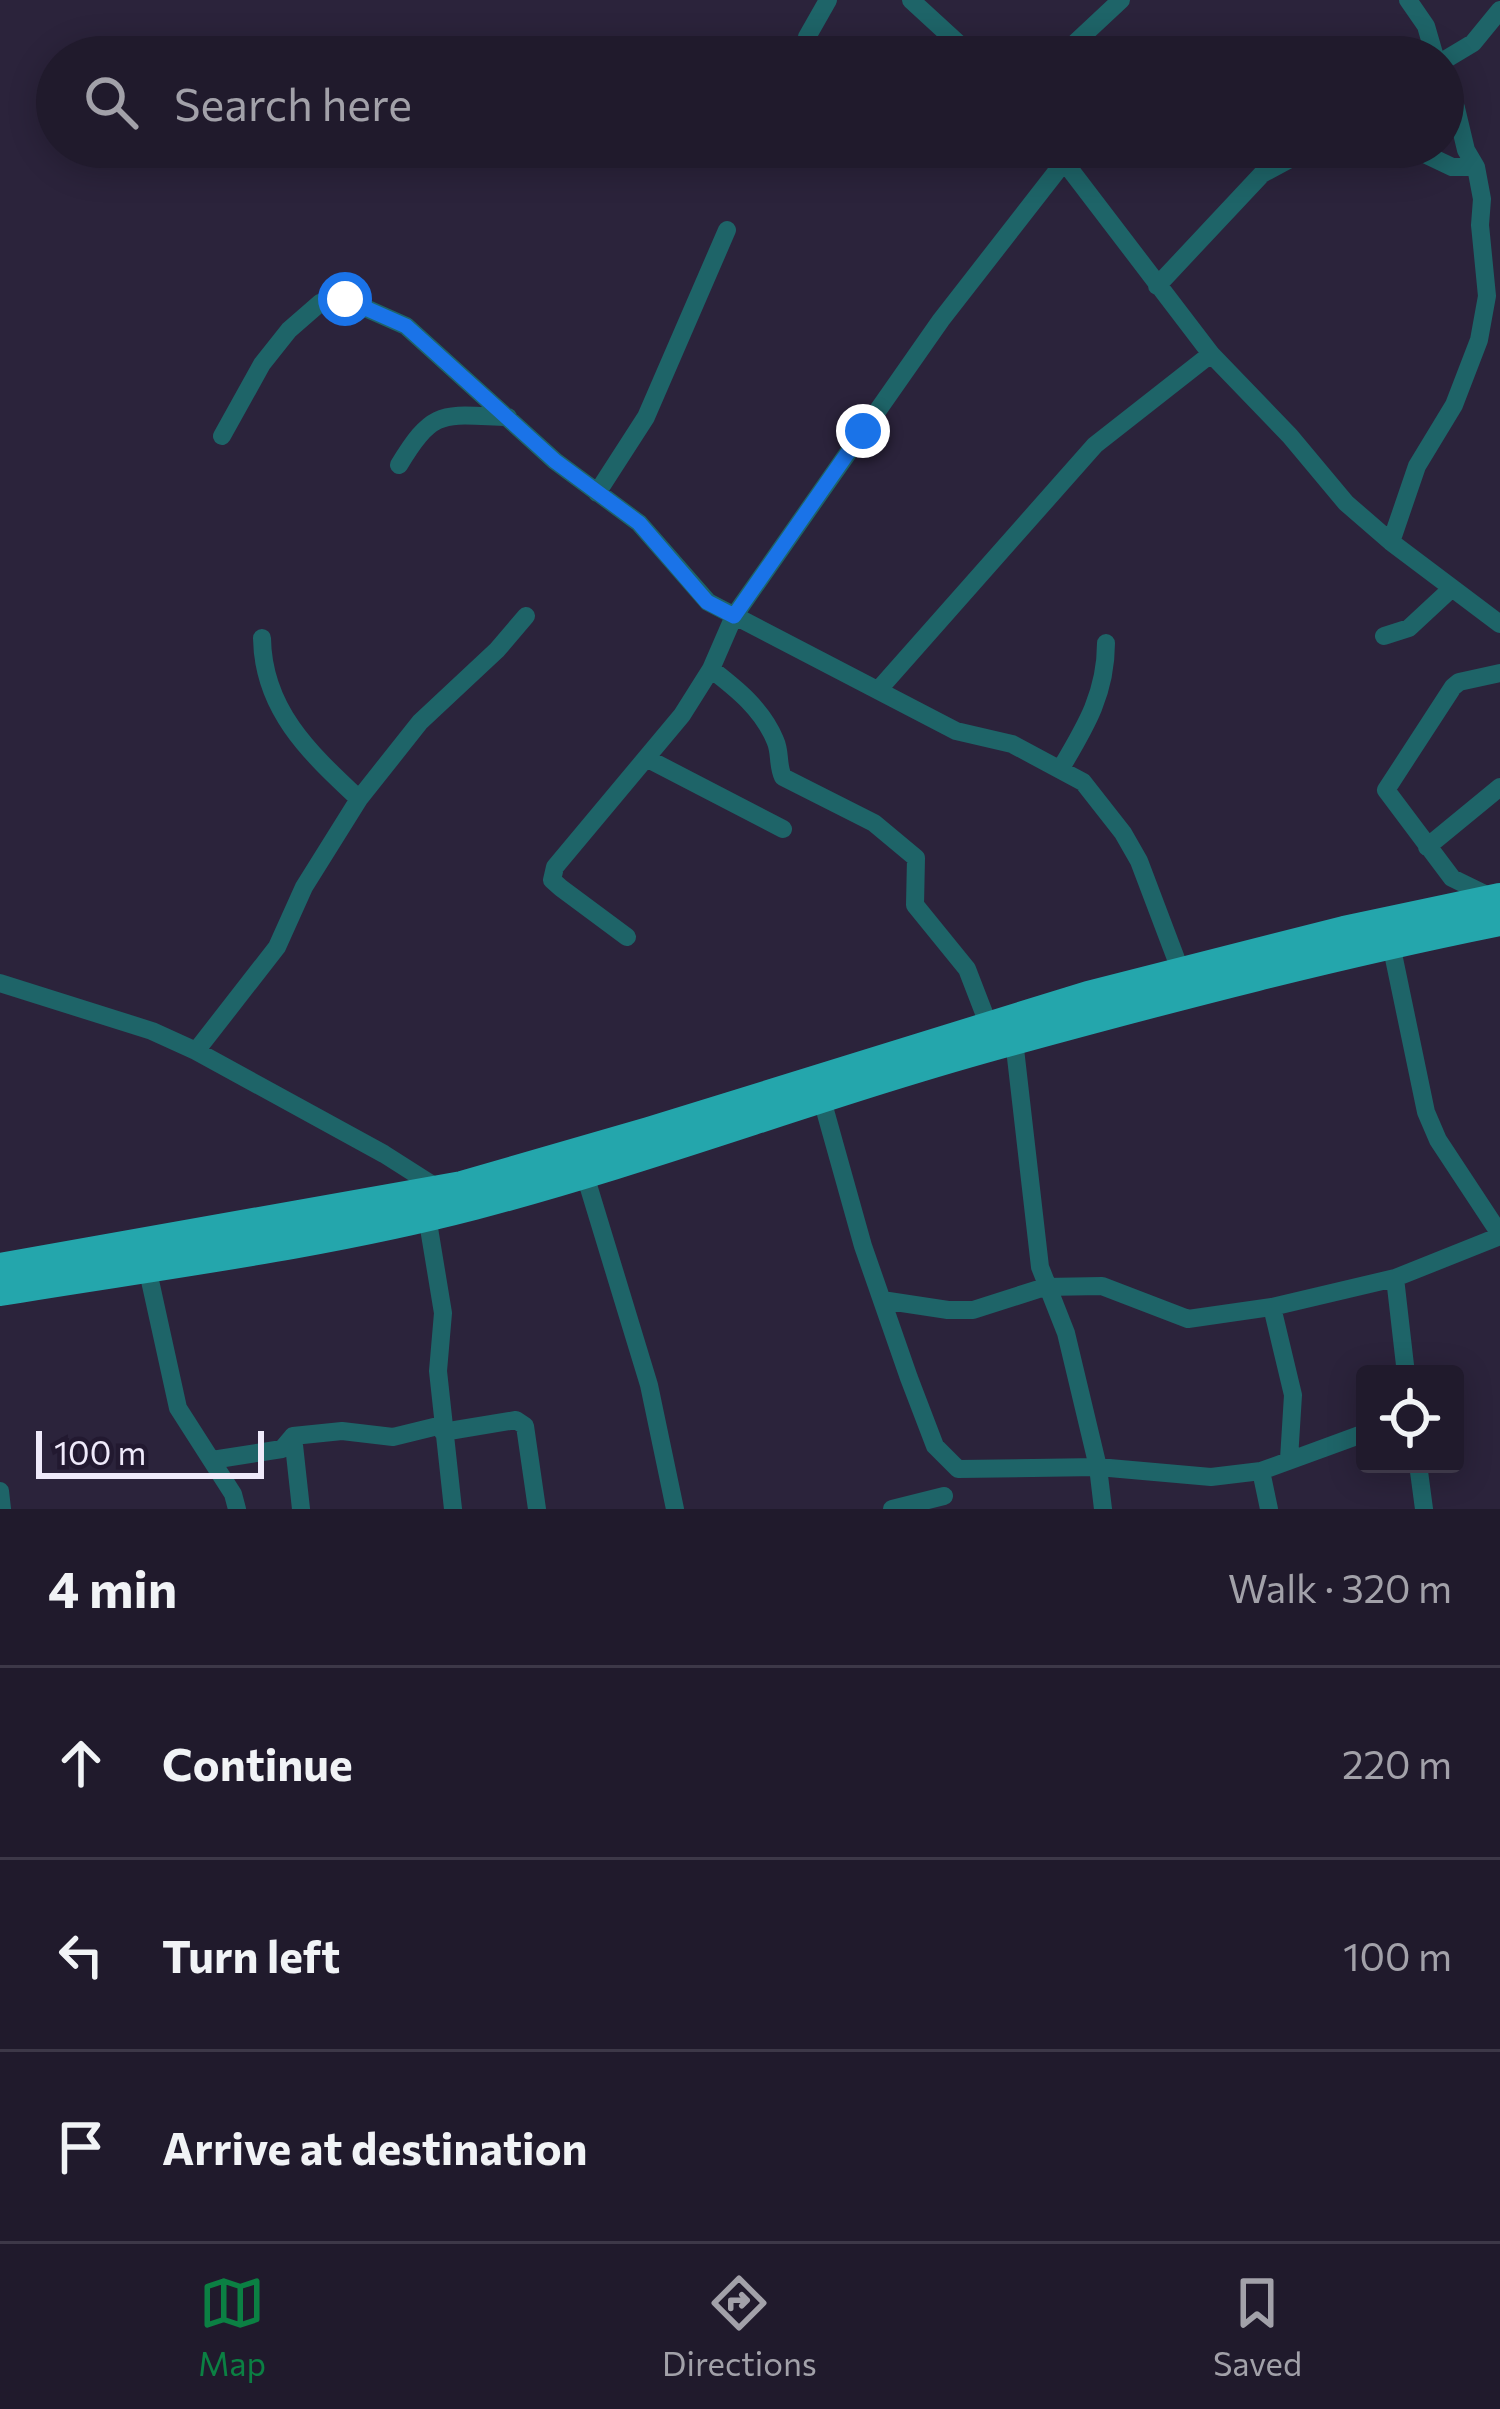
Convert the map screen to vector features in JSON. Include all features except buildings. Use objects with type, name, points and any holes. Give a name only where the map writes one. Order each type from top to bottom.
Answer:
[{"type":"highway","points":[[0,1268],[434,1203],[544,1164],[819,1090],[1181,973],[1453,893],[1498,906]]},
{"type":"highway","points":[[1001,1033],[1391,944],[1498,906]]},
{"type":"highway","points":[[0,1291],[146,1267],[584,1175],[819,1090]]},
{"type":"street","points":[[808,36],[828,0]]},
{"type":"street","points":[[910,0],[950,36]]},
{"type":"street","points":[[1082,36],[1120,0]]},
{"type":"street","points":[[1408,0],[1430,36]]},
{"type":"street","points":[[1464,47],[1500,10]]},
{"type":"street","points":[[1391,542],[1418,466],[1454,405],[1479,340],[1487,296],[1480,224],[1483,199],[1464,142]]},
{"type":"street","points":[[1464,167],[1476,167]]},
{"type":"street","points":[[627,937],[561,888],[552,874],[682,716],[711,669],[734,616],[1049,168]]},
{"type":"street","points":[[1068,168],[1211,354],[1291,436],[1346,502],[1500,625]]},
{"type":"street","points":[[1157,286],[1272,168]]},
{"type":"street","points":[[597,493],[646,417],[727,230]]},
{"type":"street","points":[[222,436],[262,364],[289,330],[320,303],[345,299],[406,326],[508,418],[639,523],[707,602],[956,731],[1012,744],[1083,782],[1123,833],[1163,918],[1181,973]]},
{"type":"street","points":[[880,688],[1095,445],[1211,354]]},
{"type":"street","points":[[399,466],[420,431],[434,421],[454,415],[508,418]]},
{"type":"street","points":[[1384,636],[1409,628],[1451,589]]},
{"type":"street","points":[[196,1051],[277,947],[304,887],[359,799],[420,722],[526,616]]},
{"type":"street","points":[[262,638],[262,659],[281,715],[310,754],[359,799]]},
{"type":"street","points":[[1061,768],[1094,715],[1106,675],[1106,643]]},
{"type":"street","points":[[711,669],[763,718],[775,738],[783,777],[874,823],[916,858],[914,905],[967,969],[1001,1033],[1045,1287],[1066,1333],[1098,1467],[1102,1509]]},
{"type":"street","points":[[1453,893],[1386,790],[1453,687],[1500,673]]},
{"type":"street","points":[[648,758],[783,829]]},
{"type":"street","points":[[1427,847],[1500,788]]},
{"type":"street","points":[[882,1300],[973,1310],[1045,1287],[1102,1286],[1188,1319],[1271,1307],[1396,1278],[1500,1235],[1438,1141],[1426,1112],[1391,944]]},
{"type":"street","points":[[0,983],[152,1031],[196,1051],[384,1154],[434,1203],[442,1312],[438,1371],[453,1509]]},
{"type":"street","points":[[819,1090],[882,1300],[935,1446],[958,1468]]},
{"type":"street","points":[[584,1175],[649,1385],[675,1509]]},
{"type":"street","points":[[146,1267],[178,1408],[233,1494],[236,1509]]},
{"type":"street","points":[[1396,1278],[1405,1365]]},
{"type":"street","points":[[1271,1307],[1293,1395],[1288,1459]]},
{"type":"street","points":[[212,1460],[282,1449],[293,1436],[342,1431],[393,1437],[516,1420],[524,1426],[537,1509]]},
{"type":"street","points":[[293,1436],[301,1509]]},
{"type":"street","points":[[892,1509],[944,1502],[947,1478],[958,1468],[1098,1467],[1185,1476],[1261,1471],[1356,1436]]},
{"type":"street","points":[[1261,1471],[1269,1509]]},
{"type":"street","points":[[1419,1473],[1424,1509]]},
{"type":"street","points":[[0,1491],[2,1509]]},
{"type":"route","points":[[345,299],[406,326],[555,461],[639,523],[707,602],[734,616],[863,431]]}]
